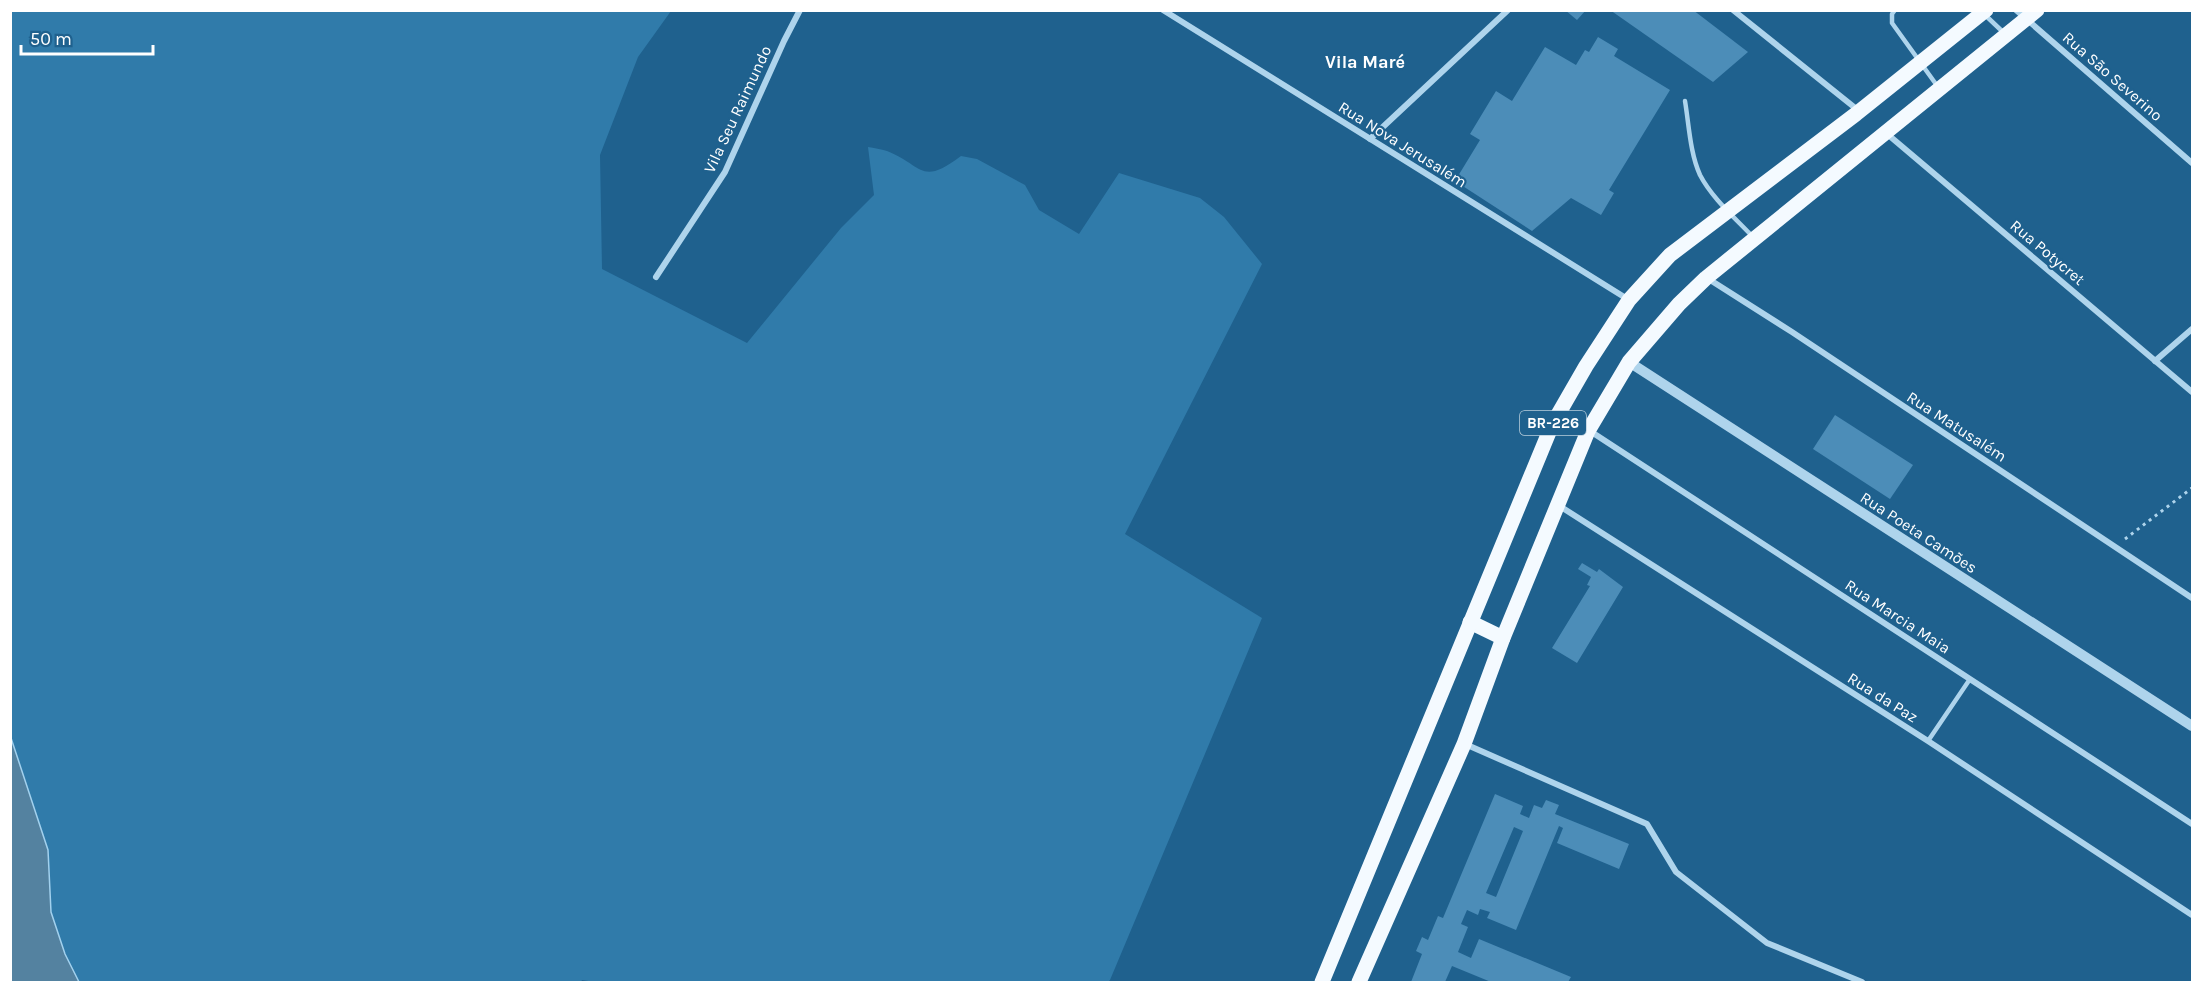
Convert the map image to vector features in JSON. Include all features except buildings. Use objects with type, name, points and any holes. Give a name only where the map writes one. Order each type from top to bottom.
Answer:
[{"type":"main road","name":"BR-226","points":[[1322,982],[1552,424],[1629,300],[1670,255],[1859,111],[1983,12]]},
{"type":"main road","name":"BR-226","points":[[1359,982],[1464,744],[1503,638],[1588,431],[1629,362],[1679,304],[1706,278],[2006,35],[2027,13]]},
{"type":"main road","points":[[1470,622],[1503,638]]},
{"type":"street","name":"Vila Seu Raimundo","points":[[656,277],[725,172],[800,10]]},
{"type":"street","name":"Rua Nova Jerusalém","points":[[1163,10],[1629,300]]},
{"type":"street","points":[[1370,139],[1508,10]]},
{"type":"street","points":[[1733,10],[1859,111]]},
{"type":"street","name":"Rua São Severino","points":[[2027,13],[2193,163]]},
{"type":"street","name":"Rua Potycret","points":[[1886,132],[2193,392]]},
{"type":"street","name":"Rua Matusalém","points":[[1706,278],[1792,332],[2193,598]]},
{"type":"street","points":[[2155,362],[2193,329]]},
{"type":"street","name":"Rua Poeta Camões","points":[[1629,362],[2193,726]]},
{"type":"street","name":"Rua Marcia Maia","points":[[1588,431],[2193,824]]},
{"type":"street","name":"Rua da Paz","points":[[1557,505],[1928,741],[2193,915]]},
{"type":"street","points":[[1464,744],[1647,825],[1676,872],[1767,943],[1862,982]]},
{"type":"lane","points":[[1895,10],[1892,14],[1892,23],[1939,89]]},
{"type":"lane","points":[[1983,12],[2006,35]]},
{"type":"lane","points":[[1685,101],[1694,158],[1706,185],[1754,238]]},
{"type":"lane","points":[[1928,741],[1970,679]]},
{"type":"path","points":[[2116,546],[2193,488]]},
{"type":"shaded area","points":[[10,11],[671,11],[638,57],[600,155],[602,269],[747,343],[841,228],[874,195],[868,147],[887,151],[929,172],[948,165],[961,156],[977,159],[1025,185],[1039,210],[1079,234],[1119,173],[1200,198],[1224,217],[1262,264],[1125,534],[1262,618],[1110,980],[1108,982],[595,982],[582,980],[581,982],[79,982],[65,954],[51,912],[48,850],[11,738]]},
{"type":"shaded area","points":[[11,738],[48,850],[51,912],[65,954],[79,982],[11,982]]},
{"type":"district","name":"Vila Maré","points":[[1365,62]]}]
